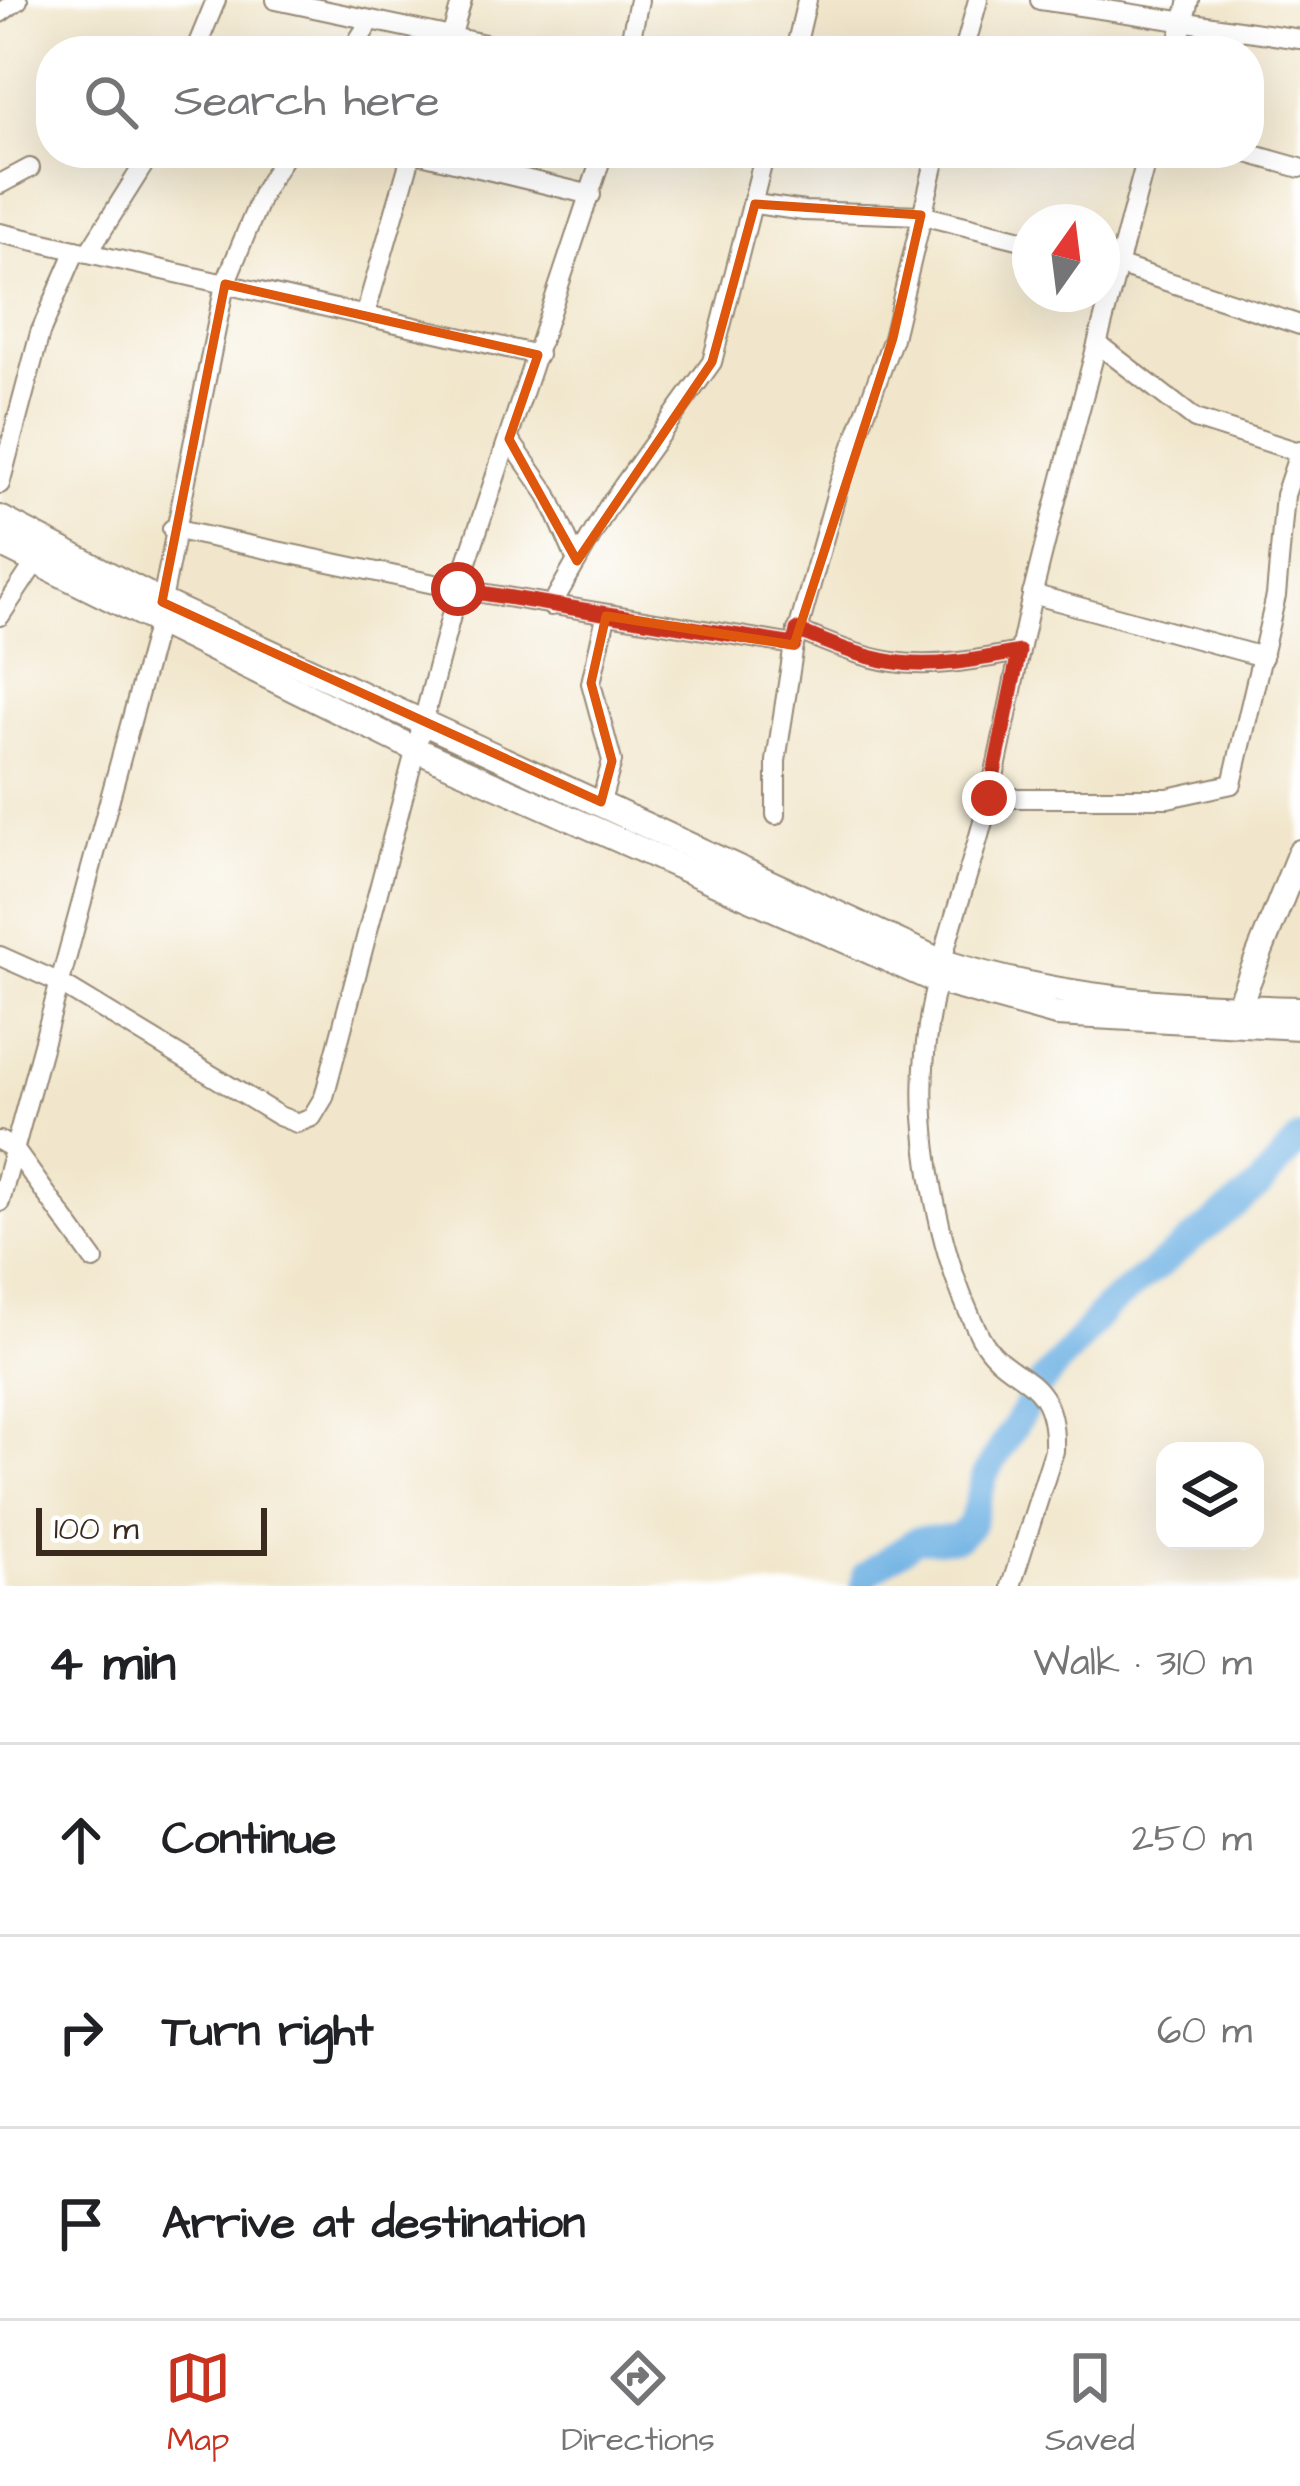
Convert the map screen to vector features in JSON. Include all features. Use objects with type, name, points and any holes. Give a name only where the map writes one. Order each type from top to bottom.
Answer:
[{"type":"main road","points":[[0,518],[159,614]]},
{"type":"main road","points":[[0,544],[937,971],[1056,1014],[1298,1021]]},
{"type":"main road","points":[[422,738],[601,802],[937,971]]},
{"type":"main road","points":[[1235,1016],[1300,852]]},
{"type":"street","points":[[0,13],[17,0]]},
{"type":"street","points":[[200,36],[216,0]]},
{"type":"street","points":[[276,0],[416,36]]},
{"type":"street","points":[[452,36],[462,0]]},
{"type":"street","points":[[631,36],[639,0]]},
{"type":"street","points":[[799,36],[807,0]]},
{"type":"street","points":[[968,36],[978,0]]},
{"type":"street","points":[[1040,0],[1300,39]]},
{"type":"street","points":[[1180,36],[1189,0]]},
{"type":"street","points":[[361,36],[370,22]]},
{"type":"street","points":[[1264,158],[1300,168]]},
{"type":"street","points":[[0,184],[30,168]]},
{"type":"street","points":[[0,484],[40,333],[82,251],[140,168]]},
{"type":"street","points":[[0,1202],[7,1145],[159,614],[172,529],[225,284],[262,192],[277,168]]},
{"type":"street","points":[[365,315],[409,168]]},
{"type":"street","points":[[477,168],[590,195]]},
{"type":"street","points":[[0,956],[56,981],[279,1116],[297,1123],[312,1117],[324,1097],[358,984],[458,589],[598,168]]},
{"type":"street","points":[[551,606],[608,507],[712,362],[762,168]]},
{"type":"street","points":[[776,815],[776,761],[795,637],[840,481],[893,338],[933,168]]},
{"type":"street","points":[[1120,234],[1143,168]]},
{"type":"street","points":[[755,204],[804,212],[921,214],[1012,237]]},
{"type":"street","points":[[0,233],[538,355]]},
{"type":"street","points":[[1120,266],[1300,326]]},
{"type":"street","points":[[1011,1586],[1041,1496],[1055,1430],[1039,1386],[984,1344],[937,1208],[921,1056],[937,971],[989,798],[1032,594],[1103,312]]},
{"type":"street","points":[[989,798],[1168,798],[1232,784],[1263,657],[1286,495],[1300,452],[1195,419],[1098,344]]},
{"type":"street","points":[[509,439],[548,495],[577,561]]},
{"type":"street","points":[[172,529],[606,616],[795,637],[896,666],[942,667],[1019,652]]},
{"type":"street","points":[[0,616],[35,562]]},
{"type":"street","points":[[1032,594],[1263,657]]},
{"type":"street","points":[[601,802],[612,761],[591,682],[606,616]]},
{"type":"street","points":[[7,1145],[94,1260]]},
{"type":"highlighted area","points":[[755,204],[921,215],[893,338],[794,645],[606,616],[591,683],[612,761],[601,802],[162,602],[225,284],[538,355],[509,439],[577,561],[712,362]]},
{"type":"waterway","points":[[863,1586],[865,1575],[916,1540],[957,1538],[971,1525],[985,1475],[1039,1386],[1107,1307],[1258,1187],[1300,1139]]},
{"type":"route","points":[[458,589],[794,645],[797,630],[860,657],[896,666],[942,667],[1019,652],[989,798]]}]
